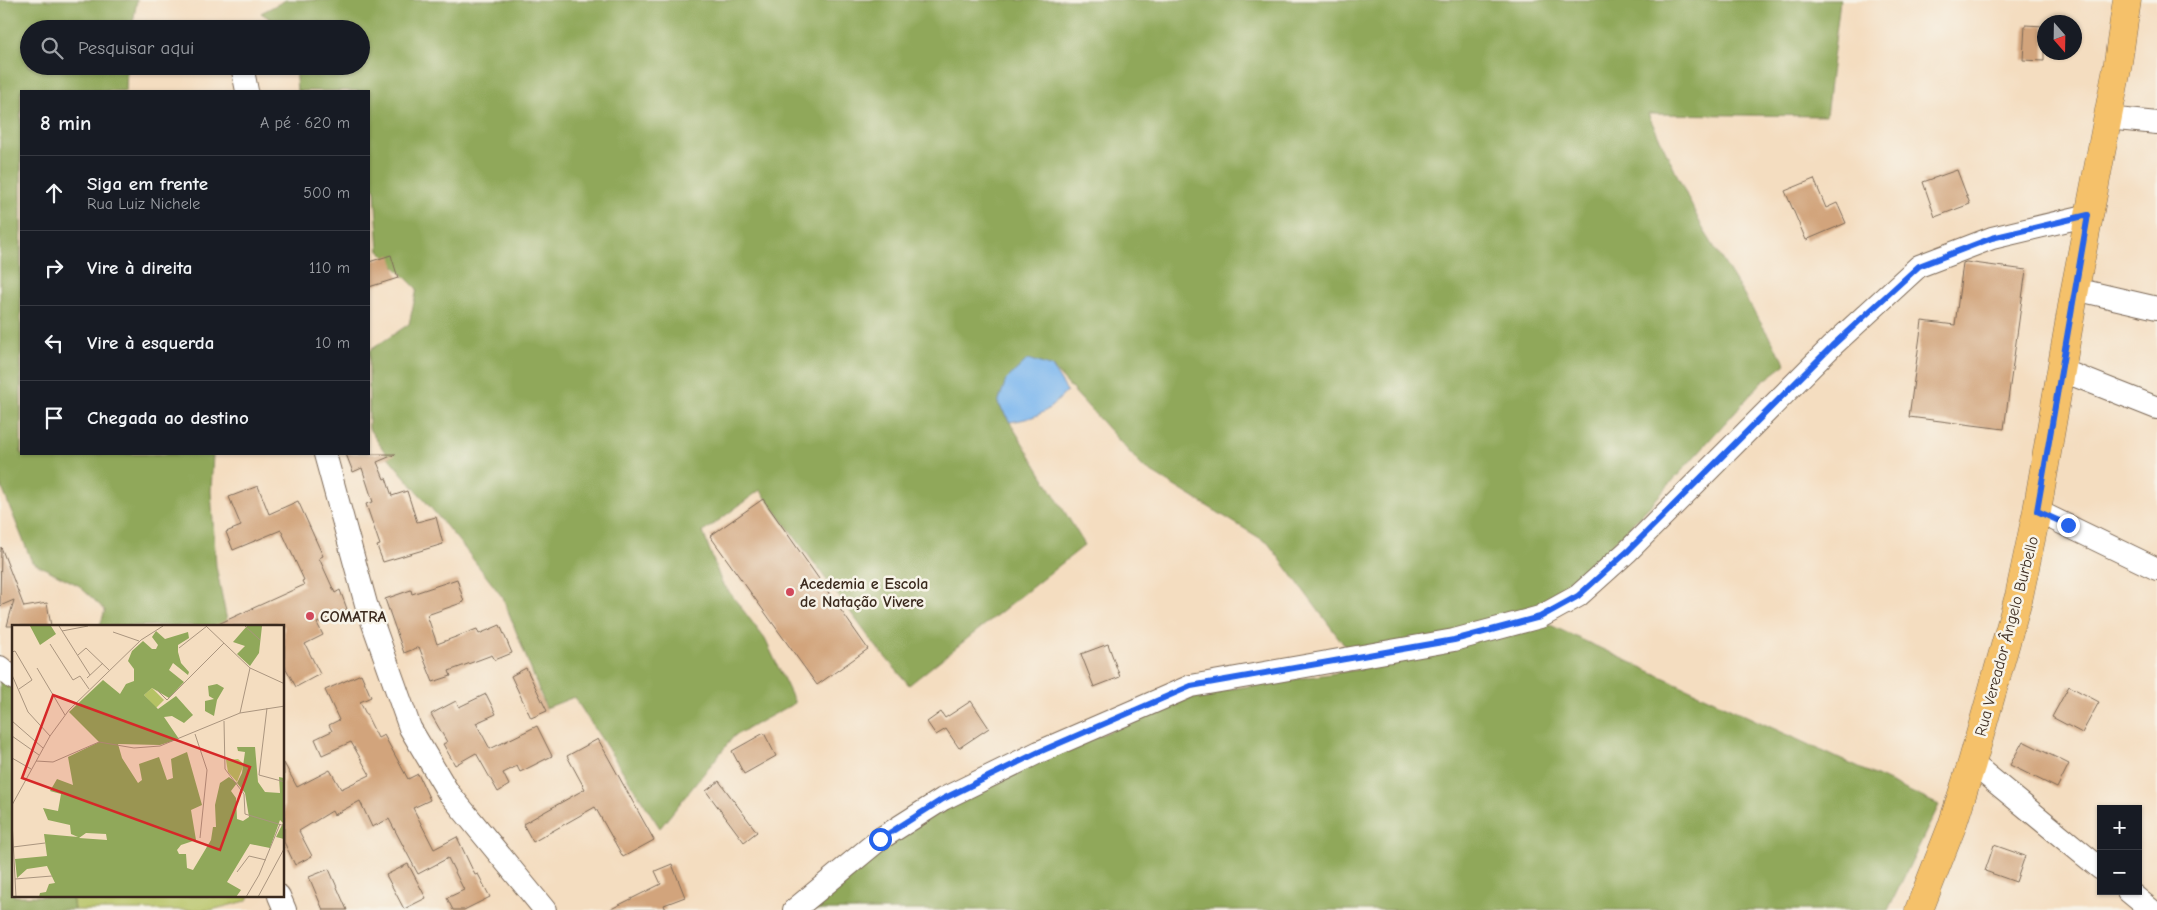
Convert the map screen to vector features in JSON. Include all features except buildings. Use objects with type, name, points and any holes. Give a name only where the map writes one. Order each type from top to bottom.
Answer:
[{"type":"main road","name":"Rua Vereador Ângelo Burbello","points":[[1919,910],[1952,826],[1972,763],[2019,596],[2037,511],[2127,0]]},
{"type":"street","points":[[244,75],[247,90]]},
{"type":"street","points":[[2107,118],[2157,123]]},
{"type":"street","points":[[794,910],[880,839],[943,799],[1039,752],[1191,686],[1454,640],[1540,617],[1578,596],[1628,551],[1832,346],[1919,266],[1992,238],[2088,215]]},
{"type":"street","points":[[2075,289],[2157,308]]},
{"type":"street","points":[[2061,370],[2157,408]]},
{"type":"street","points":[[325,455],[366,604],[410,728],[448,792],[545,910]]},
{"type":"street","points":[[2037,511],[2157,569]]},
{"type":"street","points":[[0,667],[12,677]]},
{"type":"street","points":[[1972,763],[2097,866]]},
{"type":"street","points":[[2133,895],[2151,910]]},
{"type":"street","points":[[280,898],[285,910]]},
{"type":"green space","points":[[0,0],[137,0],[134,20],[20,20],[20,75],[127,75],[126,90],[20,90],[20,455],[213,455],[211,491],[216,566],[228,625],[100,625],[105,610],[78,585],[32,562],[0,483]]},
{"type":"green space","points":[[286,0],[1840,0],[1826,116],[1648,114],[1702,227],[1786,364],[1761,383],[1648,508],[1584,573],[1548,624],[1939,805],[1888,910],[810,910],[878,853],[951,803],[1066,749],[1203,693],[1362,669],[1268,543],[1143,467],[1052,367],[1028,359],[998,403],[1085,545],[909,685],[874,644],[760,490],[703,532],[721,581],[765,639],[795,703],[734,736],[660,828],[574,697],[546,708],[503,598],[462,545],[389,458],[370,430],[370,350],[409,324],[417,289],[379,251],[375,190],[370,185],[370,90],[297,90],[296,75],[370,75],[370,20],[272,20],[261,13]]},
{"type":"green space","points":[[0,676],[12,685],[12,898],[72,898],[74,910],[0,910]]},
{"type":"green space","points":[[72,898],[248,898],[246,901],[211,910],[74,910]]},
{"type":"water","points":[[1028,359],[1052,367],[1067,391],[1042,413],[1010,422],[998,403],[1006,380]]},
{"type":"place","name":"Acedemia e Escola de Natação Vivere","points":[[790,592]]},
{"type":"place","name":"COMATRA","points":[[310,616]]},
{"type":"route","points":[[880,839],[943,799],[1039,752],[1191,686],[1454,640],[1540,617],[1578,596],[1628,551],[1832,346],[1919,266],[1992,238],[2088,215],[2037,511],[2068,525]]}]
